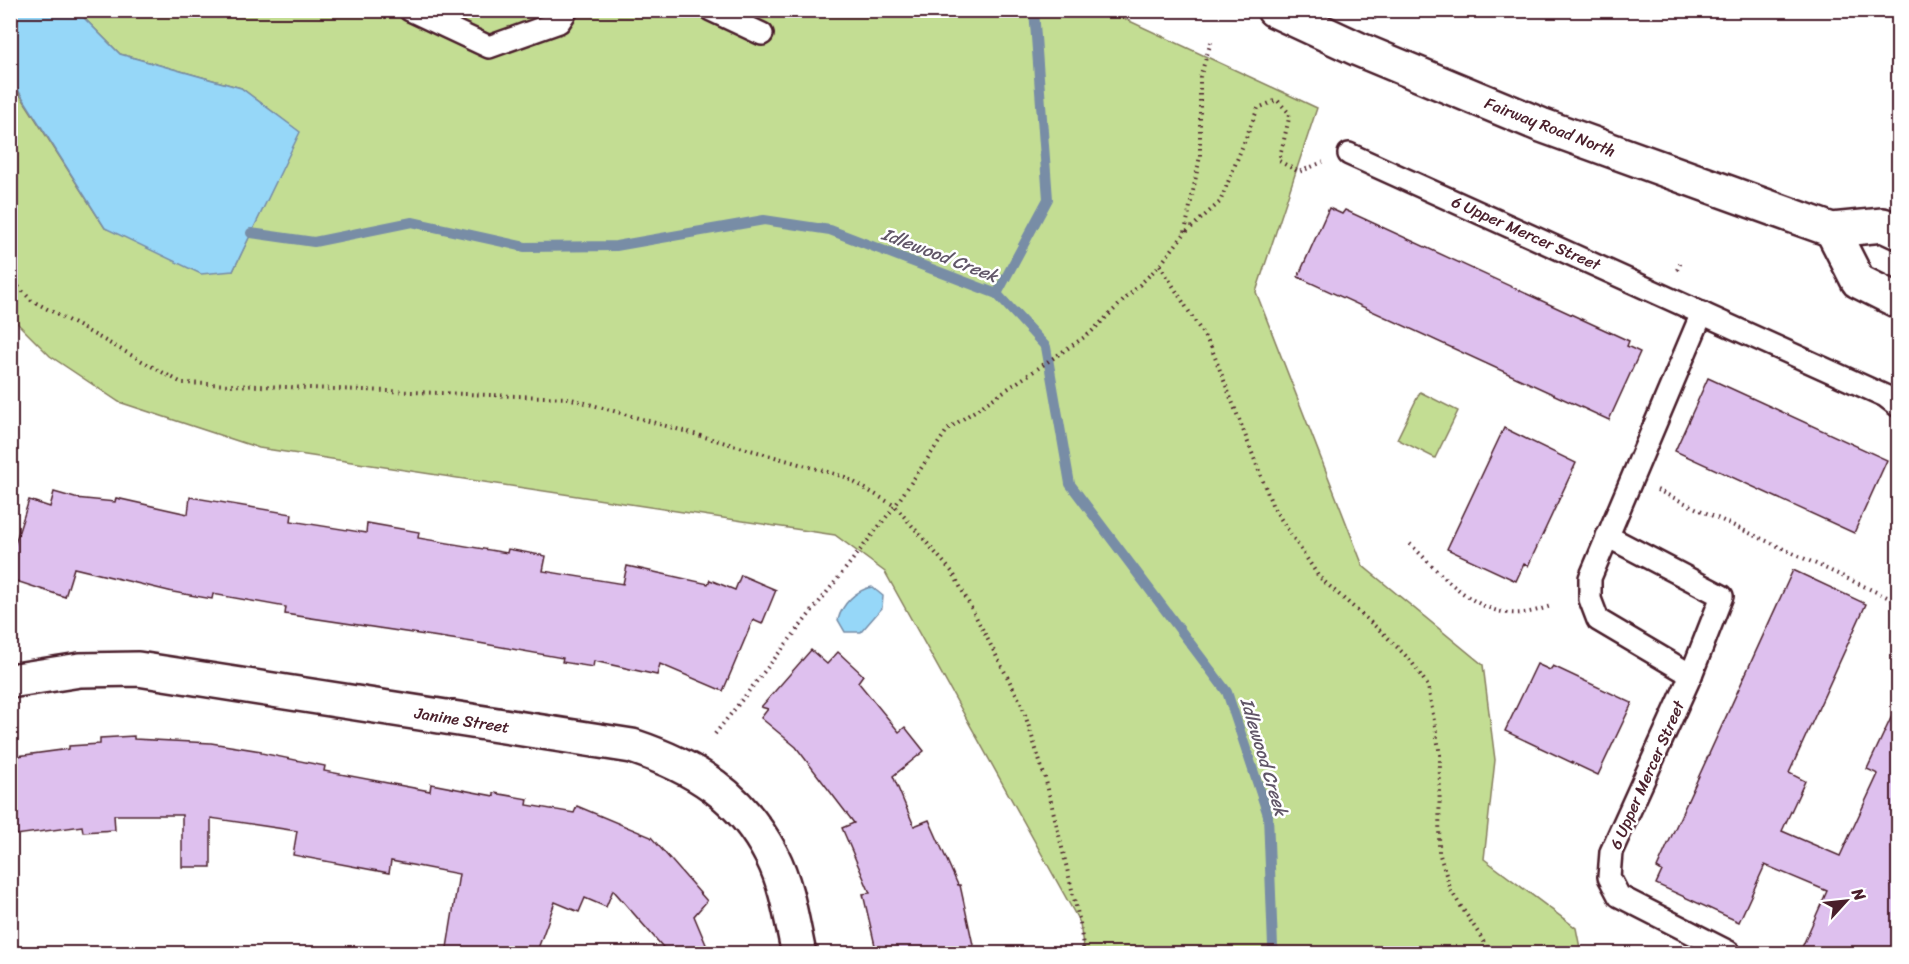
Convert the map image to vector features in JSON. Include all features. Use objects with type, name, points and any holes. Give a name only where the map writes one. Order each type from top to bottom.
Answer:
[{"type":"street","name":"Fairway Road North","points":[[1274,10],[1358,50],[1541,125],[1832,230],[1883,225],[1899,232]]},
{"type":"street","points":[[1832,230],[1858,281],[1899,301]]},
{"type":"street","name":"Janine Street","points":[[10,681],[89,669],[138,669],[632,746],[659,755],[678,762],[711,782],[728,796],[752,825],[773,857],[799,954]]},
{"type":"lane","points":[[410,10],[489,47],[559,22],[567,10]]},
{"type":"lane","points":[[711,10],[762,34]]},
{"type":"lane","name":"6 Upper Mercer Street","points":[[1349,154],[1885,396],[1899,406]]},
{"type":"lane","points":[[1691,675],[1598,620],[1590,599],[1590,578],[1702,313]]},
{"type":"lane","name":"6 Upper Mercer Street","points":[[1607,536],[1722,596],[1691,675],[1611,852],[1609,877],[1619,896],[1729,952]]},
{"type":"path","points":[[1185,233],[1200,156],[1200,77],[1211,42]]},
{"type":"path","points":[[715,734],[895,507],[948,429],[1089,334],[1160,265],[1185,233],[1220,202],[1258,108],[1277,100],[1290,114],[1279,160],[1299,172],[1349,154]]},
{"type":"path","points":[[1676,272],[1682,260]]},
{"type":"path","points":[[1160,265],[1211,347],[1273,507],[1319,577],[1398,648],[1411,661],[1428,686],[1436,716],[1440,755],[1439,852],[1451,891],[1492,954]]},
{"type":"path","points":[[10,278],[31,300],[182,383],[568,398],[845,477],[895,507],[953,573],[1022,705],[1046,781],[1080,923],[1084,954]]},
{"type":"path","points":[[1631,478],[1887,597]]},
{"type":"path","points":[[1410,544],[1463,594],[1494,610],[1522,613],[1551,606]]},
{"type":"green space","points":[[77,11],[1108,11],[1317,108],[1256,292],[1363,566],[1483,665],[1495,760],[1484,859],[1576,928],[1581,953],[1084,953],[1080,923],[885,572],[835,535],[259,448],[119,402],[50,356],[11,317],[10,79],[105,228],[233,271],[299,132],[241,88],[120,54]]},
{"type":"green space","points":[[1420,392],[1458,411],[1435,458],[1397,439]]},
{"type":"water","points":[[11,10],[77,11],[120,54],[241,88],[300,132],[233,271],[201,274],[105,228],[11,79]]},
{"type":"water","points":[[872,587],[883,596],[882,608],[861,632],[845,632],[838,620],[843,609],[855,595]]},
{"type":"building","points":[[1329,208],[1342,214],[1345,210],[1629,341],[1627,346],[1640,352],[1609,420],[1298,277]]},
{"type":"building","points":[[1708,378],[1887,460],[1854,533],[1675,451]]},
{"type":"building","points":[[1504,428],[1576,463],[1528,566],[1524,564],[1516,581],[1447,549]]},
{"type":"building","points":[[54,492],[75,498],[115,502],[116,498],[188,514],[190,497],[292,514],[291,521],[366,533],[367,523],[419,532],[418,538],[507,553],[508,549],[546,556],[543,571],[623,584],[627,566],[708,584],[710,580],[735,590],[741,575],[776,590],[762,624],[753,620],[723,691],[660,664],[657,675],[594,661],[593,667],[562,662],[563,658],[479,643],[285,614],[286,607],[213,594],[212,599],[173,592],[74,568],[65,597],[10,579],[10,559],[29,500],[50,507]]},
{"type":"building","points":[[1793,570],[1866,604],[1789,773],[1805,781],[1782,831],[1840,856],[1878,774],[1867,769],[1899,701],[1899,940],[1892,954],[1799,954],[1827,891],[1765,865],[1739,922],[1656,884],[1662,871],[1657,868]]},
{"type":"building","points":[[811,650],[827,664],[838,652],[863,675],[858,682],[899,732],[905,727],[924,751],[893,776],[914,826],[929,820],[958,885],[960,885],[975,954],[877,954],[863,894],[870,893],[842,828],[854,823],[796,747],[761,718],[768,709],[761,707]]},
{"type":"building","points":[[1537,664],[1550,670],[1553,666],[1632,703],[1598,775],[1505,731]]},
{"type":"building","points":[[134,736],[134,739],[211,743],[261,751],[261,753],[325,766],[324,771],[430,791],[431,784],[494,796],[494,793],[528,799],[527,805],[574,813],[577,806],[651,837],[707,901],[694,916],[710,954],[669,954],[613,890],[606,907],[585,898],[579,912],[555,902],[536,954],[446,954],[459,874],[391,861],[389,873],[293,855],[297,831],[211,818],[211,867],[182,867],[182,815],[114,815],[115,830],[83,832],[82,826],[16,835],[15,826],[10,826],[10,757],[69,749],[69,746],[100,744],[100,738]]},
{"type":"waterway","points":[[997,294],[1048,199],[1034,10]]},
{"type":"waterway","name":"Idlewood Creek","points":[[251,233],[314,242],[412,222],[525,247],[616,246],[764,220],[830,230],[997,294],[1046,347],[1070,484],[1227,692],[1268,815],[1273,947],[1277,954]]}]
